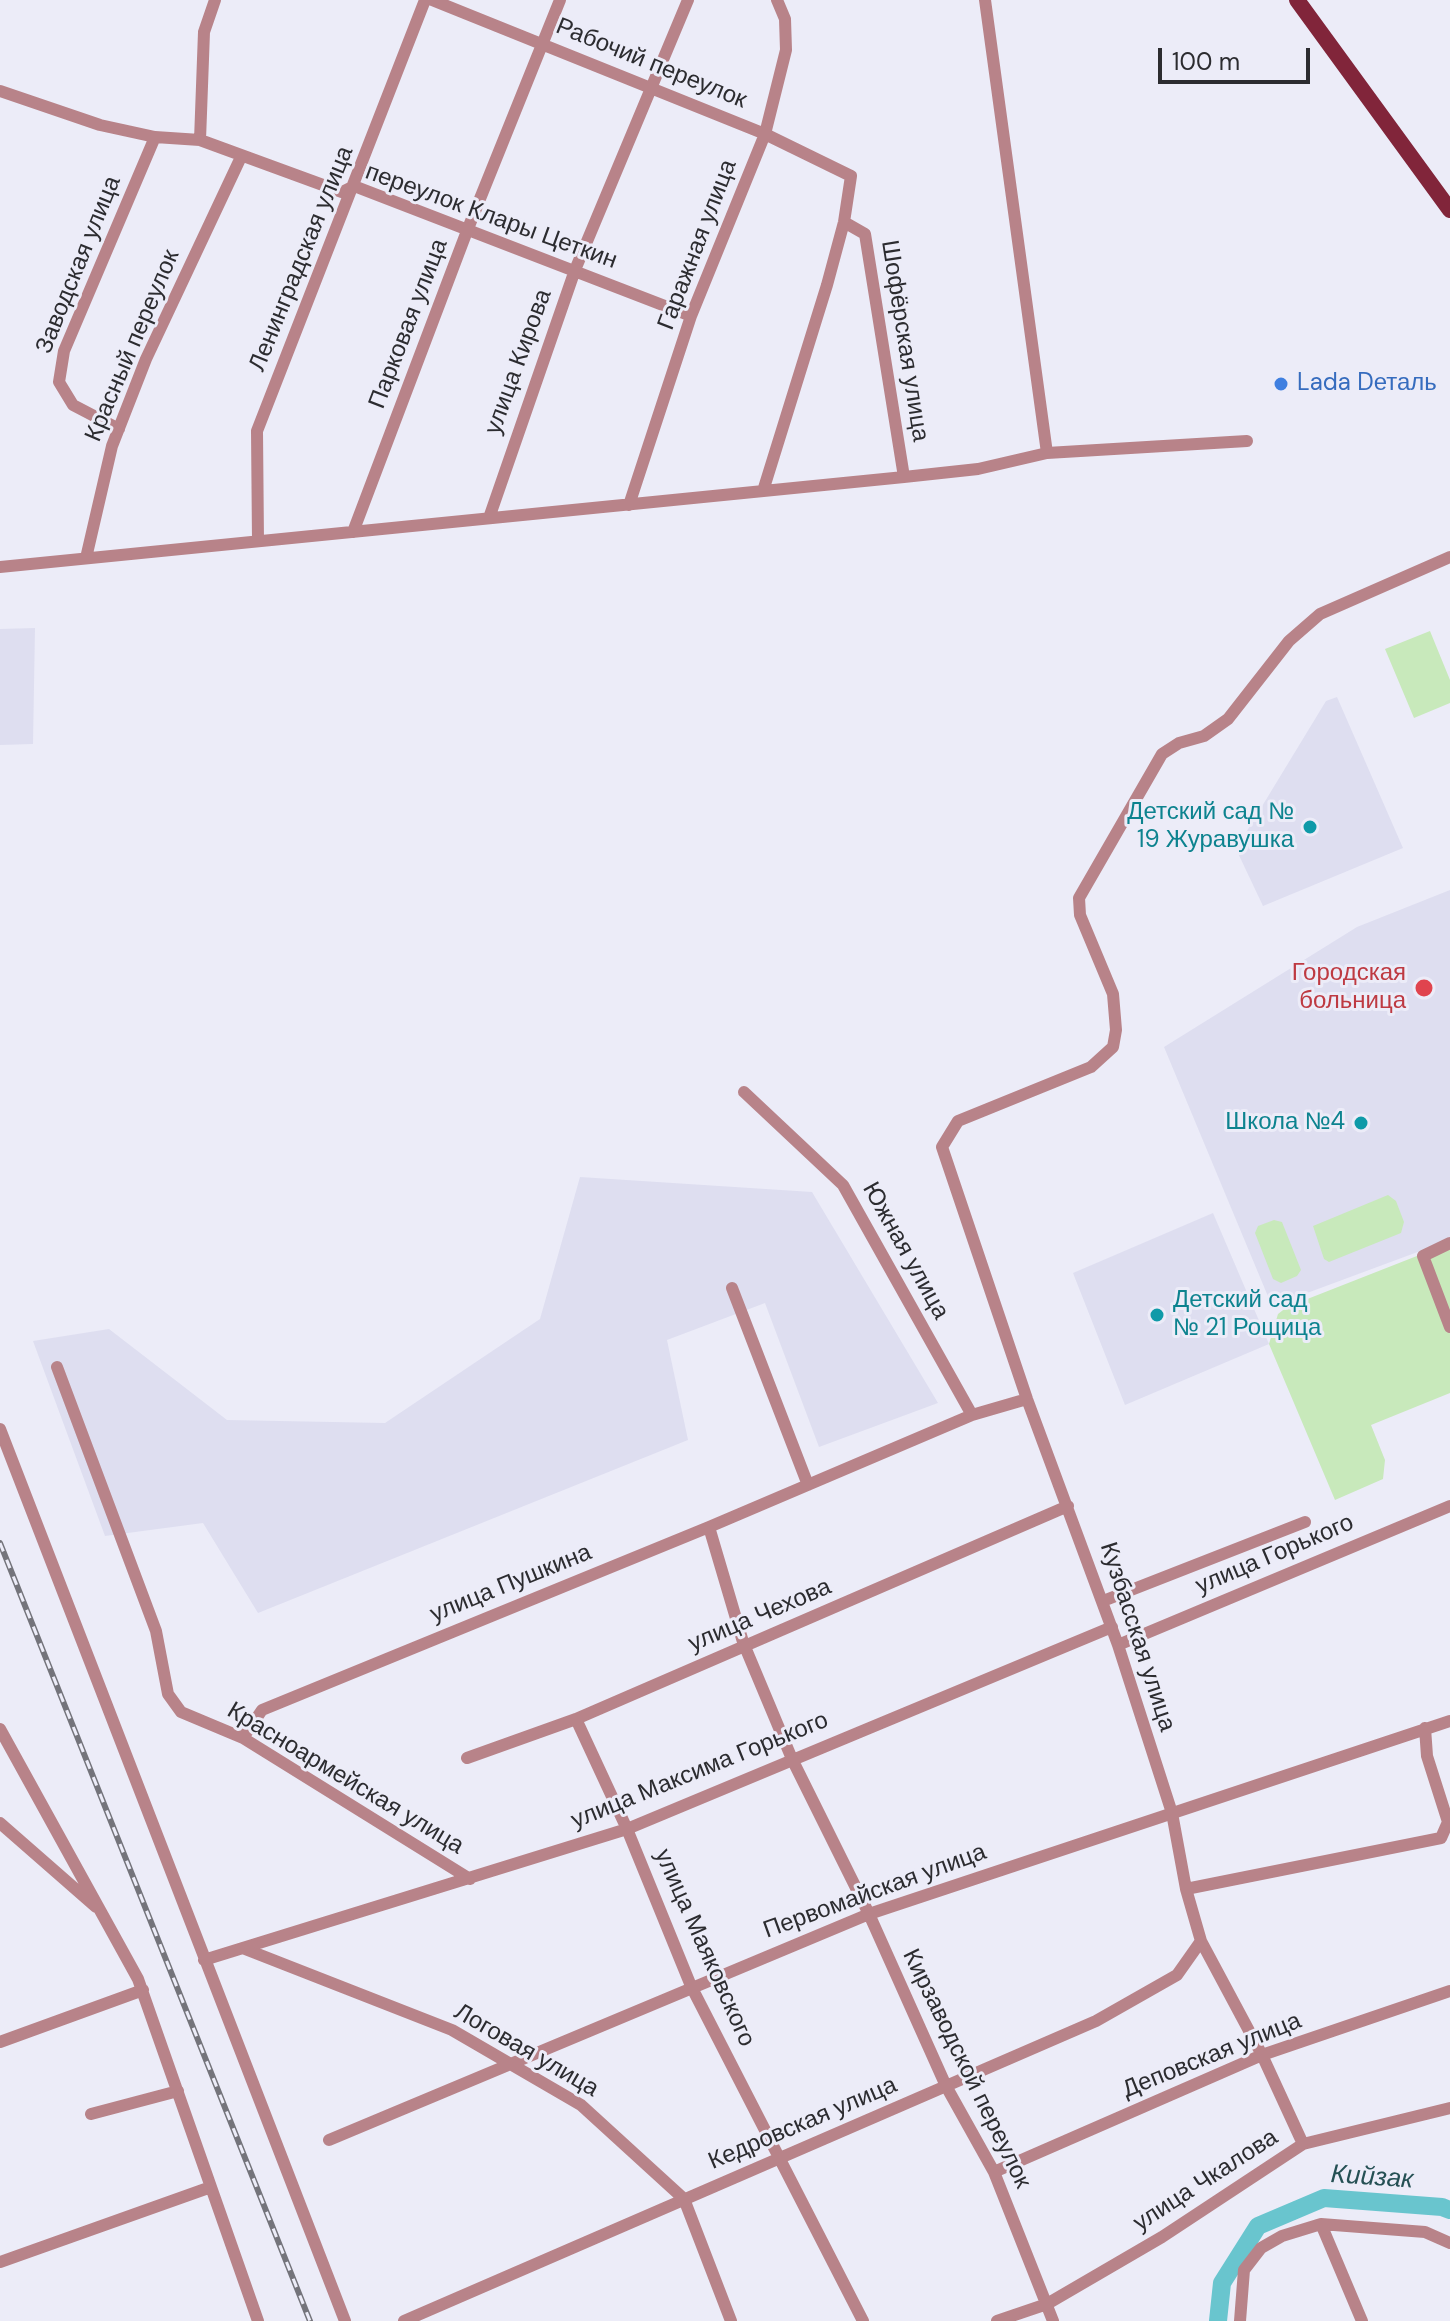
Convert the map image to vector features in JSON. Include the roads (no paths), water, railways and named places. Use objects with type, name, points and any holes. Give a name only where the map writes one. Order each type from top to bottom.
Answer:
[{"type":"main road","points":[[1297,0],[1450,210]]},
{"type":"street","points":[[200,140],[204,32],[215,0]]},
{"type":"street","name":"Ленинградская улица","points":[[258,541],[257,431],[425,0]]},
{"type":"street","name":"Рабочий переулок","points":[[432,0],[765,134],[851,176],[844,222]]},
{"type":"street","name":"Парковая улица","points":[[353,532],[467,231],[560,0]]},
{"type":"street","name":"улица Кирова","points":[[489,518],[575,270],[688,0]]},
{"type":"street","name":"Гаражная улица","points":[[629,505],[691,316],[765,134],[786,50],[785,19],[777,0]]},
{"type":"street","points":[[985,0],[1047,453]]},
{"type":"street","name":"переулок Клары Цеткин","points":[[0,91],[100,125],[155,137],[200,140],[342,192],[354,186],[691,316]]},
{"type":"street","name":"Заводская улица","points":[[119,429],[73,405],[59,382],[64,351],[155,137]]},
{"type":"street","name":"Красный переулок","points":[[86,558],[119,429],[146,359],[241,157]]},
{"type":"street","points":[[763,491],[844,222]]},
{"type":"street","name":"Шофёрская улица","points":[[844,222],[865,234],[904,477]]},
{"type":"street","points":[[0,567],[978,469],[1047,453],[1247,441]]},
{"type":"street","name":"Кузбасская улица","points":[[1303,2144],[1262,2055],[1201,1941],[1186,1889],[1172,1813],[1118,1645],[1027,1399],[943,1155],[945,1137],[958,1121],[1091,1067],[1113,1047],[1116,1030],[1113,994],[1080,915],[1079,898],[1162,754],[1179,743],[1204,736],[1228,719],[1289,641],[1320,614],[1450,557]]},
{"type":"street","name":"Южная улица","points":[[744,1092],[843,1185],[972,1415]]},
{"type":"street","points":[[1450,1243],[1423,1256],[1450,1327]]},
{"type":"street","points":[[732,1288],[808,1485]]},
{"type":"street","name":"Красноармейская улица","points":[[57,1367],[156,1631],[168,1694],[181,1712],[243,1738],[470,1879]]},
{"type":"street","name":"улица Пушкина","points":[[243,1738],[262,1710],[709,1527],[972,1415],[1027,1399]]},
{"type":"street","points":[[0,1429],[345,2321]]},
{"type":"street","name":"улица Чехова","points":[[467,1758],[576,1719],[1068,1506]]},
{"type":"street","name":"улица Горького","points":[[1118,1645],[1450,1506]]},
{"type":"street","points":[[1103,1601],[1305,1522]]},
{"type":"street","name":"Кирзаводской переулок","points":[[709,1527],[745,1647],[792,1759],[869,1914],[946,2086],[994,2172],[1053,2321]]},
{"type":"street","name":"улица Максима Горького","points":[[204,1960],[627,1829],[1112,1627]]},
{"type":"street","name":"улица Маяковского","points":[[576,1719],[627,1829],[691,1986],[782,2157],[863,2321]]},
{"type":"street","name":"Первомайская улица","points":[[329,2140],[869,1914],[1450,1721]]},
{"type":"street","points":[[1186,1889],[1441,1838],[1448,1822],[1427,1756],[1425,1728]]},
{"type":"street","points":[[0,1729],[143,1990],[258,2321]]},
{"type":"street","points":[[0,1823],[104,1915]]},
{"type":"street","name":"Кедровская улица","points":[[404,2321],[1096,2021],[1177,1975],[1201,1941]]},
{"type":"street","name":"Логовая улица","points":[[245,1949],[452,2030],[581,2105],[684,2199],[731,2321]]},
{"type":"street","points":[[0,2042],[143,1990]]},
{"type":"street","name":"Деповская улица","points":[[994,2172],[1262,2055],[1450,1991]]},
{"type":"street","points":[[91,2114],[178,2091]]},
{"type":"street","name":"улица Чкалова","points":[[997,2321],[1047,2304],[1162,2237],[1303,2144],[1450,2108]]},
{"type":"street","points":[[0,2262],[211,2187]]},
{"type":"street","points":[[1321,2224],[1362,2321]]},
{"type":"street","points":[[1240,2321],[1244,2270],[1261,2248],[1282,2236],[1321,2224],[1425,2232],[1450,2243]]},
{"type":"waterway","name":"Кийзак","points":[[1218,2321],[1222,2283],[1258,2226],[1324,2198],[1450,2210]]},
{"type":"railway","points":[[0,1543],[310,2321]]},
{"type":"place","name":"Lada Dеталь","points":[[1281,384]]},
{"type":"place","name":"Детский сад № 19 Журавушка","points":[[1310,827]]},
{"type":"place","name":"Городская больница","points":[[1424,988]]},
{"type":"place","name":"Школа №4","points":[[1361,1123]]},
{"type":"place","name":"Детский сад № 21 Рощица","points":[[1157,1315]]}]
